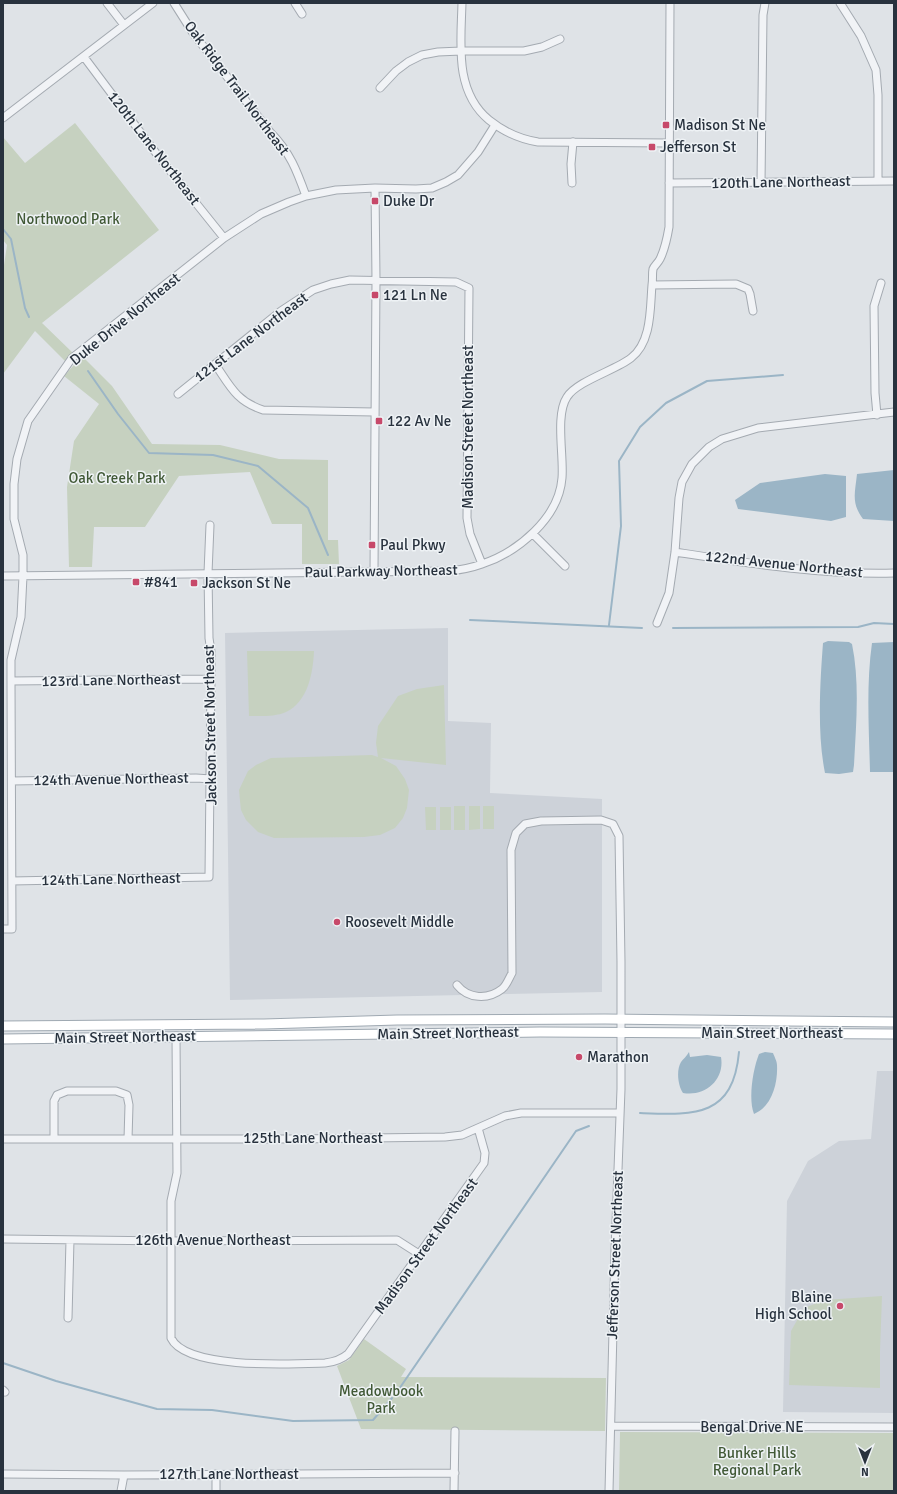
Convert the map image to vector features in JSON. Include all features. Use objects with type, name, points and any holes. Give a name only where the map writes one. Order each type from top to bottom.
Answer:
[{"type":"main road","name":"Main Street Northeast","points":[[3,1026],[264,1024],[397,1020],[894,1022]]},
{"type":"main road","name":"Main Street Northeast","points":[[3,1039],[540,1032],[894,1034]]},
{"type":"street","points":[[107,3],[124,25]]},
{"type":"street","points":[[3,118],[153,3]]},
{"type":"street","name":"Oak Ridge Trail Northeast","points":[[174,3],[193,33],[270,132],[281,142],[298,172],[306,196]]},
{"type":"street","points":[[295,3],[302,14]]},
{"type":"street","points":[[462,3],[462,65],[469,94],[480,113],[495,125],[521,139],[538,142],[669,143]]},
{"type":"street","points":[[482,564],[501,556],[533,534],[551,512],[559,496],[562,478],[561,422],[564,405],[568,396],[583,384],[631,358],[642,347],[648,328],[653,269],[659,261],[666,245],[669,227],[670,3]]},
{"type":"street","points":[[761,183],[763,15],[765,3]]},
{"type":"street","points":[[840,3],[861,36],[876,70],[878,96],[878,181]]},
{"type":"street","points":[[380,88],[396,71],[408,62],[422,55],[438,52],[461,51],[524,51],[542,47],[560,39]]},
{"type":"street","name":"120th Lane Northeast","points":[[84,57],[159,157],[224,238]]},
{"type":"street","name":"Duke Drive Northeast","points":[[3,929],[12,929],[10,681],[12,660],[21,617],[24,576],[23,555],[14,519],[14,484],[17,459],[28,421],[72,358],[224,238],[261,214],[306,196],[336,190],[432,188],[458,175],[478,152],[495,125]]},
{"type":"street","points":[[572,183],[573,142]]},
{"type":"street","name":"120th Lane Northeast","points":[[669,183],[894,181]]},
{"type":"street","points":[[374,572],[376,280],[375,188]]},
{"type":"street","name":"121st Lane Northeast","points":[[178,394],[281,311],[313,290],[350,280],[456,282],[469,288]]},
{"type":"street","points":[[652,285],[736,284],[748,289],[754,311]]},
{"type":"street","points":[[877,415],[875,393],[874,306],[881,284]]},
{"type":"street","name":"Madison Street Northeast","points":[[469,288],[467,518],[470,534],[482,564]]},
{"type":"street","points":[[215,364],[239,398],[252,406],[264,410],[374,412]]},
{"type":"street","points":[[657,623],[670,594],[679,498],[682,482],[692,464],[709,446],[722,439],[758,428],[894,412]]},
{"type":"street","points":[[208,573],[210,525]]},
{"type":"street","points":[[533,534],[565,566]]},
{"type":"street","name":"122nd Avenue Northeast","points":[[675,552],[805,569],[894,573]]},
{"type":"street","name":"Paul Parkway Northeast","points":[[3,576],[442,572],[466,569],[482,564]]},
{"type":"street","name":"Jackson Street Northeast","points":[[208,573],[209,638],[211,652],[209,877]]},
{"type":"street","name":"123rd Lane Northeast","points":[[10,681],[211,679]]},
{"type":"street","name":"124th Avenue Northeast","points":[[12,781],[211,779]]},
{"type":"street","name":"Jefferson Street Northeast","points":[[457,985],[462,992],[471,996],[492,994],[502,989],[512,972],[511,850],[514,840],[521,828],[525,824],[541,820],[601,820],[613,824],[619,836],[621,1089],[619,1113],[609,1491]]},
{"type":"street","name":"124th Lane Northeast","points":[[12,881],[209,877]]},
{"type":"street","points":[[171,1241],[171,1201],[177,1173],[176,1036]]},
{"type":"street","points":[[54,1139],[54,1101],[57,1095],[67,1091],[116,1091],[126,1095],[129,1105],[128,1139]]},
{"type":"street","name":"125th Lane Northeast","points":[[3,1139],[446,1137],[462,1135],[505,1116],[521,1113],[619,1113]]},
{"type":"street","name":"Madison Street Northeast","points":[[171,1241],[171,1338],[177,1347],[196,1354],[242,1364],[334,1362],[348,1354],[484,1163],[485,1153],[478,1128]]},
{"type":"street","name":"126th Avenue Northeast","points":[[3,1239],[171,1241],[397,1240],[419,1254]]},
{"type":"street","points":[[68,1318],[70,1240]]},
{"type":"street","name":"Bengal Drive NE","points":[[611,1426],[894,1427]]},
{"type":"street","points":[[454,1491],[455,1432]]},
{"type":"street","name":"127th Lane Northeast","points":[[3,1474],[124,1475],[454,1473]]},
{"type":"street","points":[[216,1474],[216,1491]]},
{"type":"street","points":[[121,1491],[124,1475]]},
{"type":"shaded area","points":[[448,628],[448,721],[491,723],[490,793],[602,799],[602,992],[230,1000],[225,633]]},
{"type":"shaded area","name":"Blaine High School","points":[[877,1071],[894,1071],[894,1413],[783,1412],[787,1201],[808,1161],[839,1141],[871,1139]]},
{"type":"green space","name":"Northwood Park","points":[[75,123],[159,230],[42,323],[73,353],[65,361],[35,331],[3,374],[3,272],[7,245],[3,240],[3,137],[25,163]]},
{"type":"green space","name":"Oak Creek Park","points":[[82,356],[112,386],[152,444],[220,445],[279,459],[328,460],[328,540],[338,540],[339,564],[302,564],[302,524],[272,524],[250,472],[179,476],[145,527],[94,527],[92,567],[69,567],[67,487],[74,441],[99,404],[64,376]]},
{"type":"green space","points":[[247,651],[314,651],[311,677],[300,701],[286,712],[277,715],[249,716]]},
{"type":"green space","points":[[444,685],[446,765],[381,758],[396,766],[405,779],[409,790],[407,808],[403,818],[395,828],[380,835],[364,837],[274,838],[258,832],[246,820],[241,810],[239,790],[248,771],[256,765],[271,758],[372,755],[378,757],[376,743],[378,726],[398,696],[417,689]]},
{"type":"green space","points":[[454,806],[465,806],[465,830],[454,830]]},
{"type":"green space","points":[[469,806],[480,806],[480,829],[469,830]]},
{"type":"green space","points":[[483,806],[494,806],[494,829],[483,829]]},
{"type":"green space","points":[[425,807],[436,807],[436,830],[426,830]]},
{"type":"green space","points":[[440,807],[451,807],[451,830],[440,830]]},
{"type":"green space","points":[[882,1296],[880,1388],[789,1385],[791,1331],[804,1308],[825,1300]]},
{"type":"green space","name":"Meadowbook Park","points":[[364,1339],[406,1369],[401,1377],[606,1378],[605,1431],[361,1429],[337,1366],[349,1360]]},
{"type":"green space","name":"Bunker Hills Regional Park","points":[[620,1432],[894,1433],[894,1491],[619,1491]]},
{"type":"water","points":[[894,470],[894,521],[863,519],[855,503],[857,474]]},
{"type":"water","points":[[825,474],[846,476],[846,517],[831,521],[738,509],[735,500],[760,483]]},
{"type":"water","points":[[828,641],[849,642],[852,644],[856,674],[857,689],[853,772],[839,774],[825,773],[822,758],[820,691],[823,643]]},
{"type":"water","points":[[894,642],[894,772],[870,772],[868,691],[872,643]]},
{"type":"water","points":[[689,1052],[690,1057],[707,1055],[721,1057],[720,1073],[717,1080],[706,1089],[691,1094],[683,1093],[678,1078],[679,1065]]},
{"type":"water","points":[[765,1052],[773,1053],[777,1062],[775,1087],[773,1094],[765,1106],[754,1114],[751,1100],[753,1076],[759,1054]]},
{"type":"waterway","points":[[3,229],[11,239],[25,308],[29,317]]},
{"type":"waterway","points":[[88,371],[118,414],[149,453],[213,455],[258,466],[308,508],[328,555]]},
{"type":"waterway","points":[[609,625],[621,526],[619,461],[640,427],[666,403],[707,381],[783,375]]},
{"type":"waterway","points":[[470,620],[642,628]]},
{"type":"waterway","points":[[673,628],[858,627],[874,623],[894,624]]},
{"type":"waterway","points":[[640,1113],[677,1114],[708,1108],[719,1101],[729,1090],[735,1074],[739,1052]]},
{"type":"waterway","points":[[397,1392],[576,1131],[589,1126]]},
{"type":"waterway","points":[[3,1363],[56,1381],[157,1409],[212,1410],[293,1421],[373,1420],[392,1398]]},
{"type":"place","name":"Madison St Ne","points":[[666,125]]},
{"type":"place","name":"Jefferson St","points":[[652,147]]},
{"type":"place","name":"Duke Dr","points":[[375,201]]},
{"type":"place","name":"121 Ln Ne","points":[[375,295]]},
{"type":"place","name":"122 Av Ne","points":[[379,421]]},
{"type":"place","name":"Paul Pkwy","points":[[372,545]]},
{"type":"place","name":"#841","points":[[136,582]]},
{"type":"place","name":"Jackson St Ne","points":[[194,583]]},
{"type":"place","name":"Roosevelt Middle","points":[[337,922]]},
{"type":"place","name":"Marathon","points":[[579,1057]]},
{"type":"place","name":"Blaine High School","points":[[840,1306]]}]
